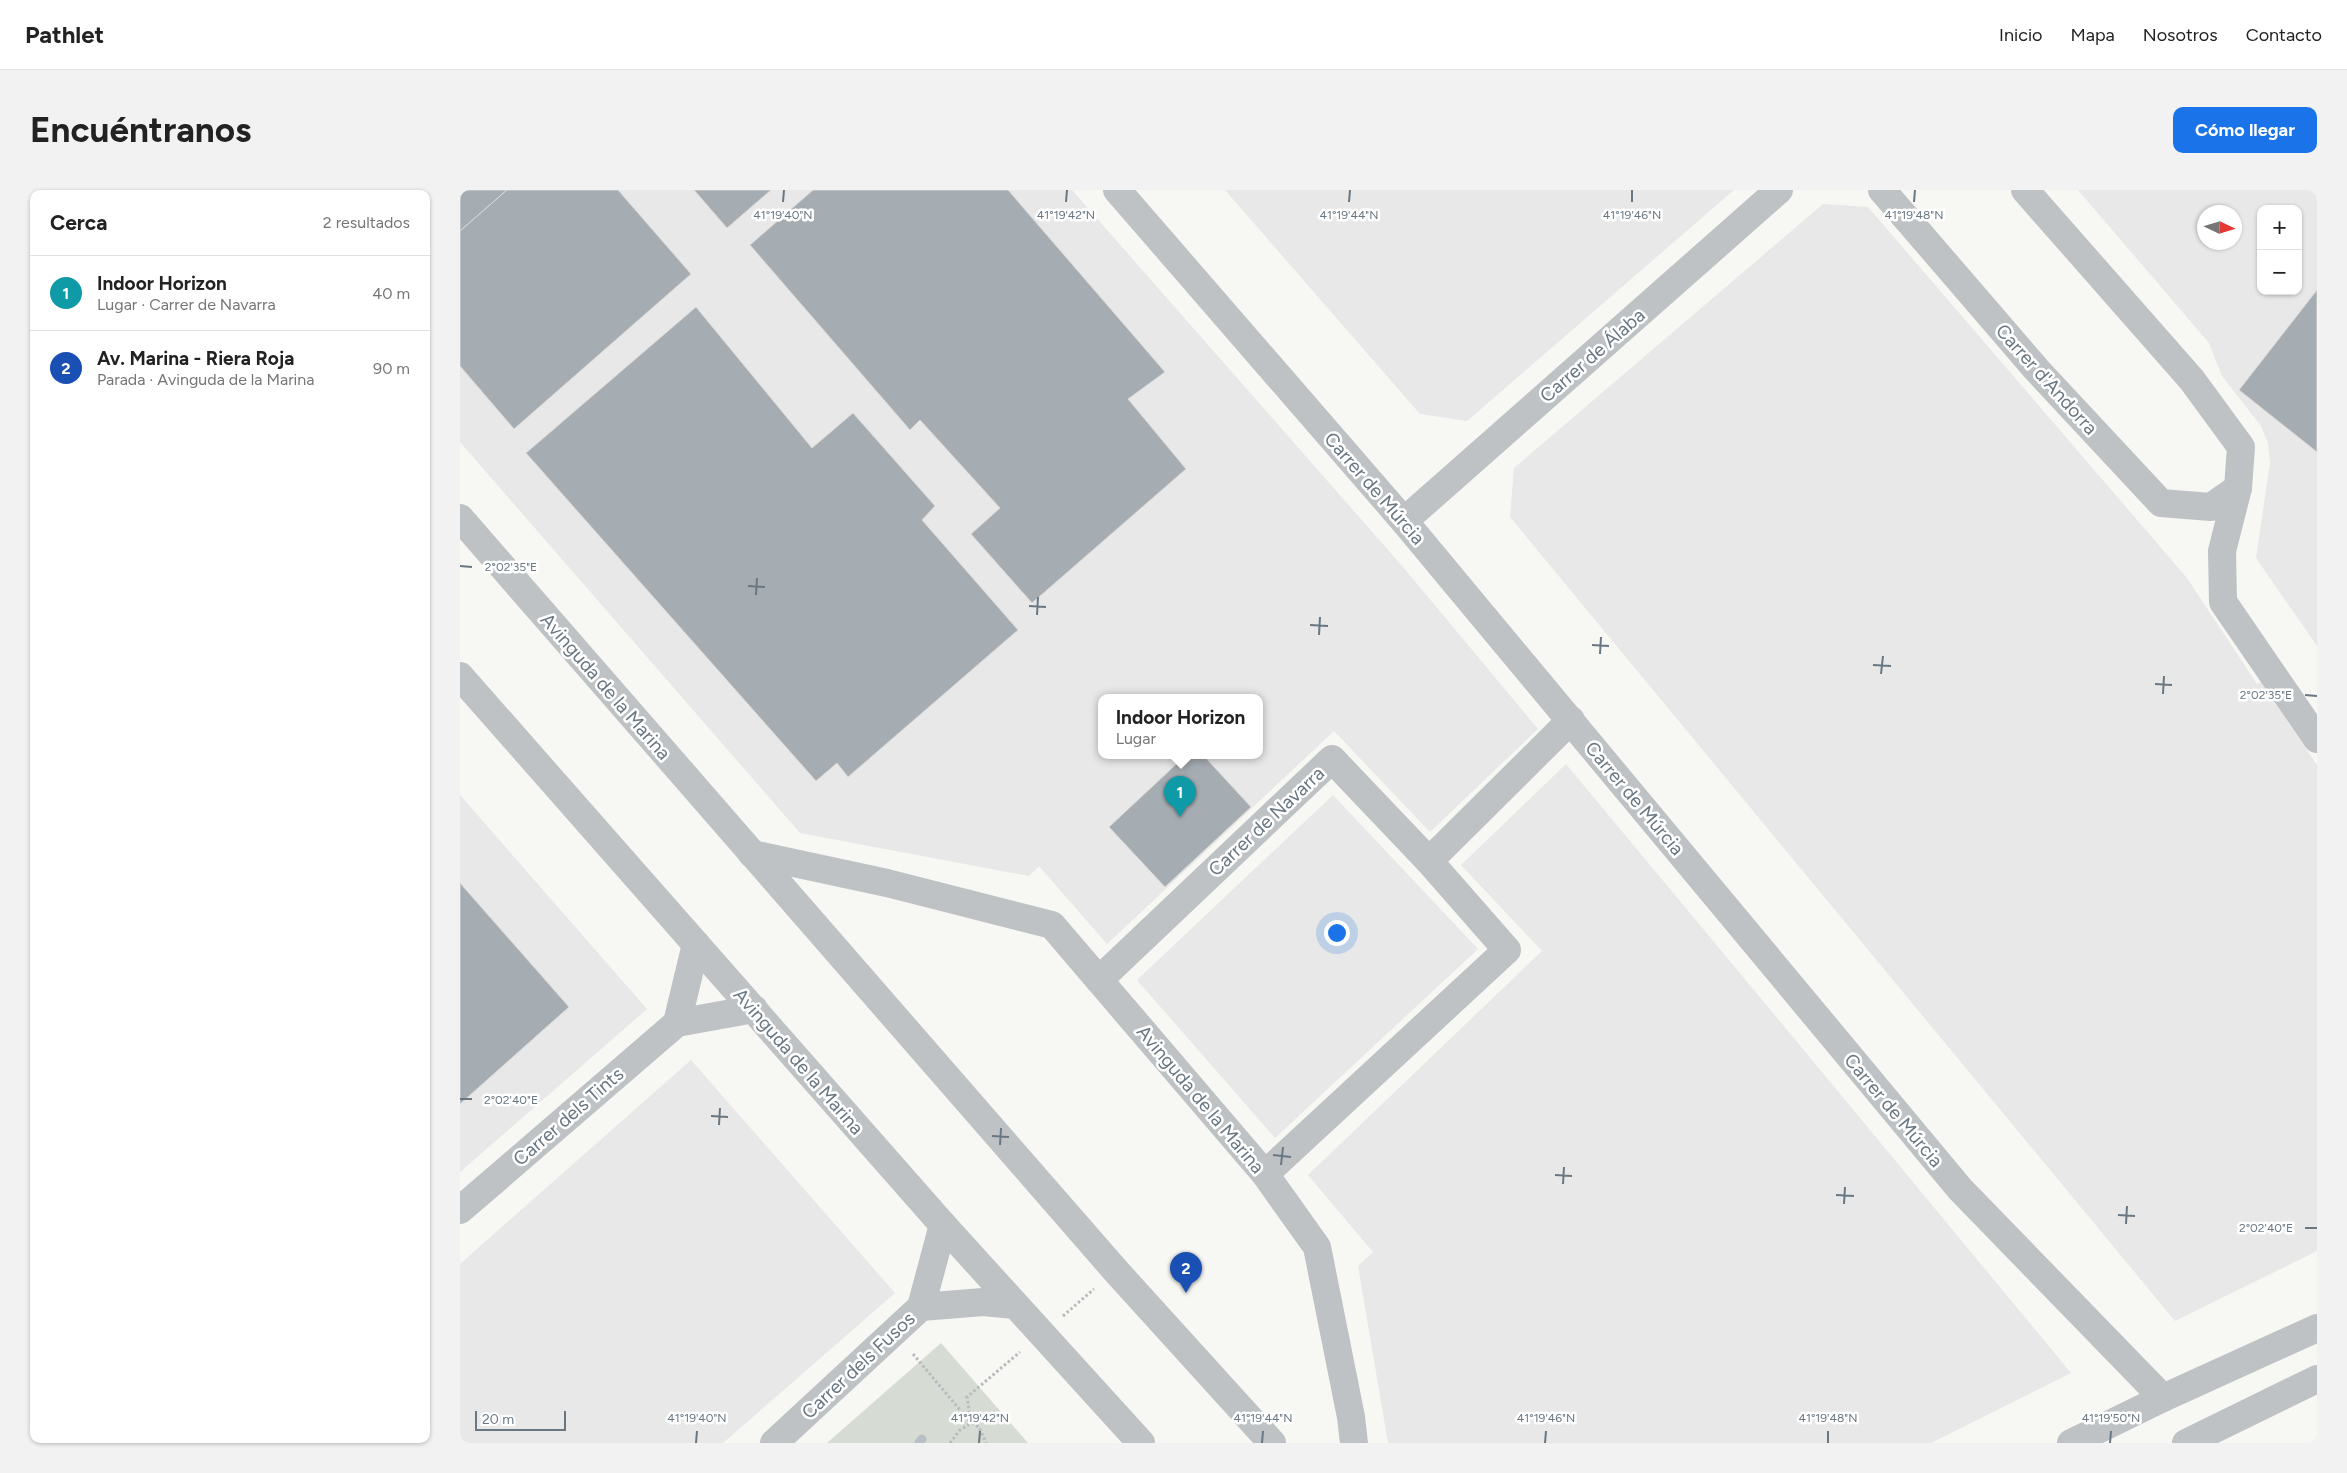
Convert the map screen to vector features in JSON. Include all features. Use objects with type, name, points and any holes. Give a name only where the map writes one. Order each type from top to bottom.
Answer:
[{"type":"street","name":"Carrer de Múrcia","points":[[1118,190],[1404,521],[1960,1189],[2162,1398]]},
{"type":"street","name":"Carrer de Álaba","points":[[1404,521],[1780,190]]},
{"type":"street","name":"Carrer d'Andorra","points":[[1882,190],[2037,370],[2161,503],[2211,507],[2238,488]]},
{"type":"street","points":[[2025,190],[2192,380],[2241,447],[2238,488],[2222,551],[2223,602],[2317,739]]},
{"type":"street","name":"Avinguda de la Marina","points":[[460,518],[1116,1271],[1272,1443]]},
{"type":"street","name":"Avinguda de la Marina","points":[[463,683],[754,1009],[943,1225],[1141,1443]]},
{"type":"street","points":[[1429,861],[1571,720]]},
{"type":"street","name":"Carrer de Navarra","points":[[1099,980],[1332,759],[1429,861],[1507,950],[1265,1174]]},
{"type":"street","name":"Avinguda de la Marina","points":[[752,854],[887,883],[1052,925],[1265,1174],[1317,1247],[1354,1443]]},
{"type":"street","points":[[696,944],[677,1023],[754,1009]]},
{"type":"street","name":"Carrer dels Tints","points":[[460,1210],[677,1023]]},
{"type":"street","name":"Carrer dels Fusos","points":[[774,1443],[921,1307],[943,1225]]},
{"type":"street","name":"Carrer dels Fusos","points":[[921,1307],[983,1302],[1015,1304]]},
{"type":"street","points":[[2071,1443],[2162,1398],[2317,1328]]},
{"type":"street","points":[[2186,1443],[2317,1379]]},
{"type":"path","points":[[892,1334],[920,1361],[971,1423],[979,1427],[986,1443]]},
{"type":"path","points":[[971,1423],[966,1397],[978,1386]]},
{"type":"path","points":[[950,1443],[960,1430],[971,1423]]},
{"type":"shaded area","points":[[460,190],[1072,190],[1403,567],[1538,729],[1430,832],[1334,731],[1107,944],[1039,866],[1029,876],[800,833],[460,442]]},
{"type":"shaded area","points":[[1225,190],[1734,190],[1467,421],[1420,414]]},
{"type":"shaded area","points":[[2078,190],[2317,190],[2317,646],[2256,558],[2270,463],[2268,443],[2261,426],[2222,376],[2209,343]]},
{"type":"shaded area","points":[[1823,204],[1868,207],[2187,578],[2257,684],[2261,682],[2317,765],[2317,1251],[2175,1321],[1510,517],[1514,468]]},
{"type":"shaded area","points":[[1566,764],[2071,1373],[1931,1443],[1388,1443],[1358,1266],[1373,1252],[1308,1175],[1542,951],[1461,865]]},
{"type":"shaded area","points":[[460,795],[647,1009],[460,1172]]},
{"type":"shaded area","points":[[1333,795],[1478,949],[1275,1138],[1137,980]]},
{"type":"shaded area","points":[[691,1060],[895,1293],[723,1443],[460,1443],[460,1264]]},
{"type":"shaded area","points":[[941,1343],[1028,1443],[827,1443]]},
{"type":"building","points":[[460,190],[507,190],[460,231]]},
{"type":"building","points":[[507,190],[618,190],[691,274],[514,429],[460,366],[460,231]]},
{"type":"building","points":[[694,190],[771,190],[727,228]]},
{"type":"building","points":[[813,190],[1008,190],[1165,372],[1128,399],[1186,469],[1032,603],[971,534],[1000,508],[920,420],[910,430],[750,245]]},
{"type":"building","points":[[2317,290],[2317,452],[2239,390]]},
{"type":"building","points":[[696,307],[812,448],[853,413],[935,506],[922,520],[1018,630],[848,777],[837,763],[816,781],[526,453]]},
{"type":"building","points":[[1182,759],[1207,759],[1251,807],[1165,887],[1109,827]]},
{"type":"building","points":[[460,883],[569,1007],[460,1104]]},
{"type":"waterway","points":[[919,1443],[922,1439]]},
{"type":"place","name":"Indoor Horizon","points":[[1180,817]]},
{"type":"place","name":"Av. Marina - Riera Roja","points":[[1186,1293]]}]
